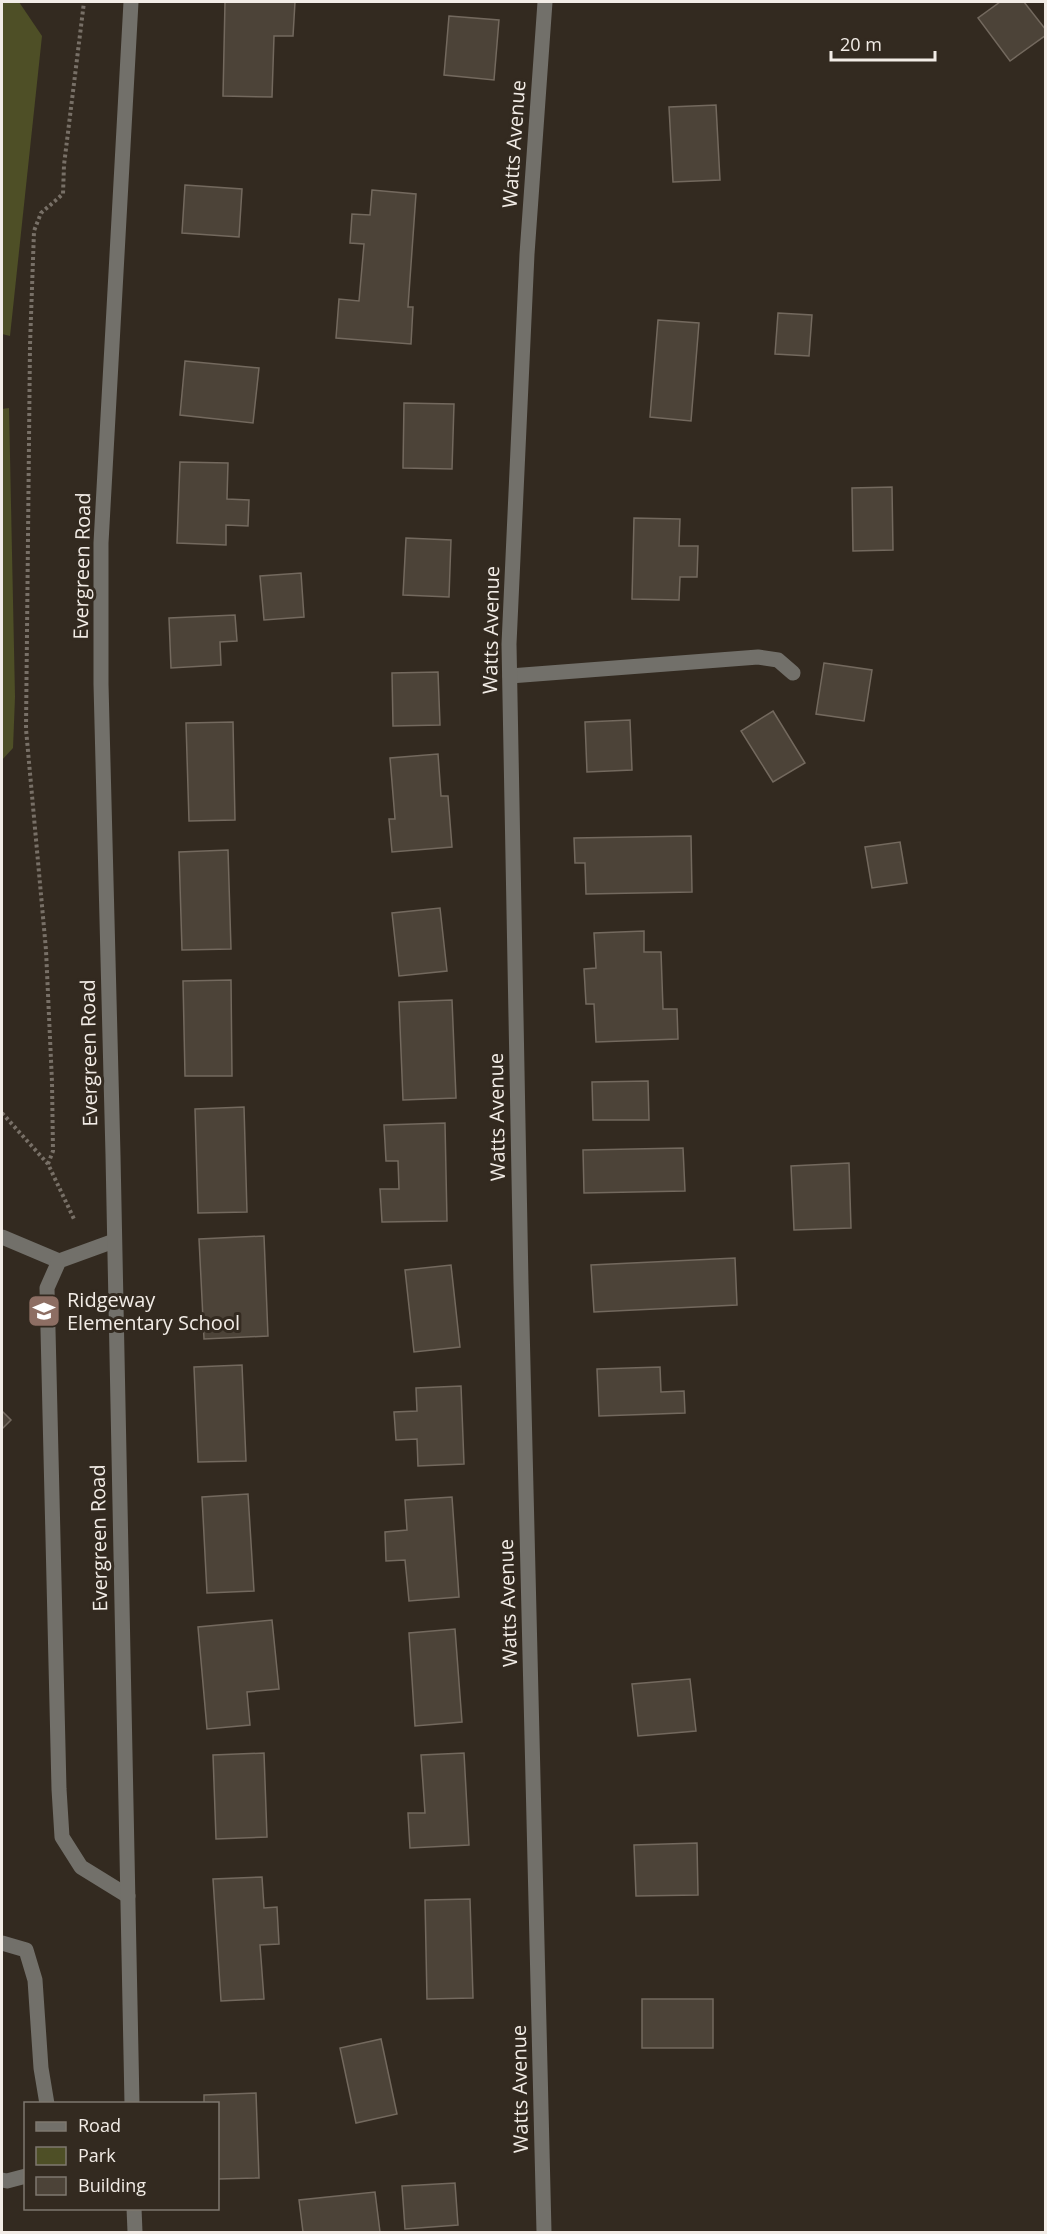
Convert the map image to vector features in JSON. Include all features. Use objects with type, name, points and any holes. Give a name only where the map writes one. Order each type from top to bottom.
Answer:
[{"type":"street","name":"Evergreen Road","points":[[131,2],[101,543],[101,684],[132,2102]]},
{"type":"street","name":"Watts Avenue","points":[[544,2232],[521,1283],[509,644],[527,254],[545,2]]},
{"type":"street","points":[[510,676],[758,657],[777,660],[793,673]]},
{"type":"street","points":[[2,1237],[59,1261],[114,1241]]},
{"type":"street","points":[[59,1261],[47,1288],[62,1837],[81,1867],[128,1896]]},
{"type":"street","points":[[2,1943],[26,1950],[35,1980],[41,2068],[47,2102]]},
{"type":"street","points":[[2,2180],[24,2177]]},
{"type":"street","points":[[134,2210],[135,2232]]},
{"type":"path","points":[[48,1164],[53,1151],[53,1117],[46,950],[26,729],[30,333],[34,231],[41,213],[63,194],[64,165],[84,2]]},
{"type":"path","points":[[2,1113],[48,1164],[74,1219]]},
{"type":"green space","points":[[2,2],[19,2],[42,36],[10,336],[2,334]]},
{"type":"green space","points":[[9,408],[15,697],[13,748],[2,760],[2,409]]},
{"type":"building","points":[[225,2],[295,2],[293,36],[274,36],[272,97],[223,96]]},
{"type":"building","points":[[1000,2],[1024,2],[1046,30],[1046,35],[1010,61],[978,18]]},
{"type":"building","points":[[449,16],[499,20],[494,80],[444,75]]},
{"type":"building","points":[[716,105],[720,180],[673,182],[669,107]]},
{"type":"building","points":[[185,185],[242,189],[239,237],[182,233]]},
{"type":"building","points":[[372,190],[416,194],[408,307],[413,307],[411,344],[336,338],[339,299],[359,301],[364,244],[350,243],[352,214],[370,215]]},
{"type":"building","points":[[778,313],[812,315],[809,356],[775,354]]},
{"type":"building","points":[[658,320],[699,323],[691,421],[650,417]]},
{"type":"building","points":[[185,361],[259,368],[253,423],[180,415]]},
{"type":"building","points":[[404,403],[454,404],[452,469],[403,468]]},
{"type":"building","points":[[180,462],[228,463],[227,499],[249,500],[248,526],[226,525],[226,545],[177,543]]},
{"type":"building","points":[[892,487],[893,550],[853,551],[852,488]]},
{"type":"building","points":[[634,518],[680,519],[679,546],[698,546],[697,577],[680,577],[679,600],[632,599]]},
{"type":"building","points":[[406,538],[451,540],[449,597],[403,595]]},
{"type":"building","points":[[301,573],[304,617],[264,620],[260,576]]},
{"type":"building","points":[[235,615],[237,641],[220,642],[221,665],[171,668],[169,618]]},
{"type":"building","points":[[824,663],[872,670],[864,721],[816,714]]},
{"type":"building","points":[[438,672],[440,725],[393,726],[392,673]]},
{"type":"building","points":[[773,711],[805,763],[773,782],[741,731]]},
{"type":"building","points":[[630,720],[632,770],[587,772],[585,722]]},
{"type":"building","points":[[233,722],[235,820],[189,821],[186,723]]},
{"type":"building","points":[[438,754],[441,796],[448,796],[452,847],[392,852],[389,819],[395,819],[390,758]]},
{"type":"building","points":[[691,836],[692,892],[586,894],[585,863],[575,863],[574,838]]},
{"type":"building","points":[[900,842],[907,883],[872,888],[865,847]]},
{"type":"building","points":[[228,850],[231,949],[182,950],[179,852]]},
{"type":"building","points":[[440,908],[447,971],[399,976],[392,913]]},
{"type":"building","points":[[644,931],[644,952],[661,952],[663,1009],[677,1009],[678,1039],[596,1042],[594,1004],[586,1004],[584,969],[596,968],[594,933]]},
{"type":"building","points":[[231,980],[232,1076],[185,1076],[183,981]]},
{"type":"building","points":[[452,1000],[456,1098],[403,1100],[399,1002]]},
{"type":"building","points":[[648,1081],[649,1120],[593,1120],[592,1082]]},
{"type":"building","points":[[244,1107],[247,1212],[198,1213],[195,1109]]},
{"type":"building","points":[[445,1123],[447,1221],[382,1222],[380,1189],[399,1189],[398,1161],[386,1161],[384,1125]]},
{"type":"building","points":[[683,1148],[685,1191],[584,1193],[583,1150]]},
{"type":"building","points":[[849,1163],[851,1228],[794,1230],[791,1166]]},
{"type":"building","points":[[264,1236],[268,1336],[204,1339],[199,1239]]},
{"type":"building","points":[[735,1258],[737,1305],[594,1312],[591,1265]]},
{"type":"building","points":[[451,1265],[460,1347],[414,1352],[405,1270]]},
{"type":"building","points":[[242,1365],[246,1461],[198,1462],[194,1367]]},
{"type":"building","points":[[660,1367],[661,1392],[684,1391],[685,1413],[599,1416],[597,1369]]},
{"type":"building","points":[[461,1386],[464,1464],[418,1466],[417,1439],[396,1440],[394,1412],[417,1411],[416,1388]]},
{"type":"building","points":[[2,1411],[11,1420],[2,1429]]},
{"type":"building","points":[[248,1494],[254,1591],[207,1593],[202,1497]]},
{"type":"building","points":[[452,1497],[459,1597],[409,1601],[405,1560],[386,1561],[385,1532],[407,1530],[405,1500]]},
{"type":"building","points":[[272,1620],[279,1689],[247,1692],[250,1725],[207,1729],[198,1627]]},
{"type":"building","points":[[455,1629],[462,1722],[415,1726],[409,1633]]},
{"type":"building","points":[[690,1679],[696,1731],[638,1736],[632,1684]]},
{"type":"building","points":[[264,1753],[267,1837],[216,1839],[213,1755]]},
{"type":"building","points":[[464,1753],[469,1845],[410,1848],[408,1813],[425,1813],[421,1755]]},
{"type":"building","points":[[697,1843],[698,1895],[636,1896],[634,1845]]},
{"type":"building","points":[[262,1877],[264,1908],[277,1907],[279,1944],[260,1945],[264,1999],[221,2001],[213,1879]]},
{"type":"building","points":[[470,1899],[473,1998],[427,1999],[425,1900]]},
{"type":"building","points":[[642,1999],[713,1999],[713,2048],[642,2048]]},
{"type":"building","points":[[381,2039],[397,2114],[356,2123],[340,2048]]},
{"type":"building","points":[[256,2093],[259,2178],[219,2179],[219,2102],[204,2102],[204,2095]]},
{"type":"building","points":[[455,2183],[458,2225],[405,2229],[402,2186]]},
{"type":"building","points":[[375,2192],[380,2232],[303,2232],[299,2200]]},
{"type":"place","name":"Ridgeway Elementary School","points":[[44,1311]]}]
